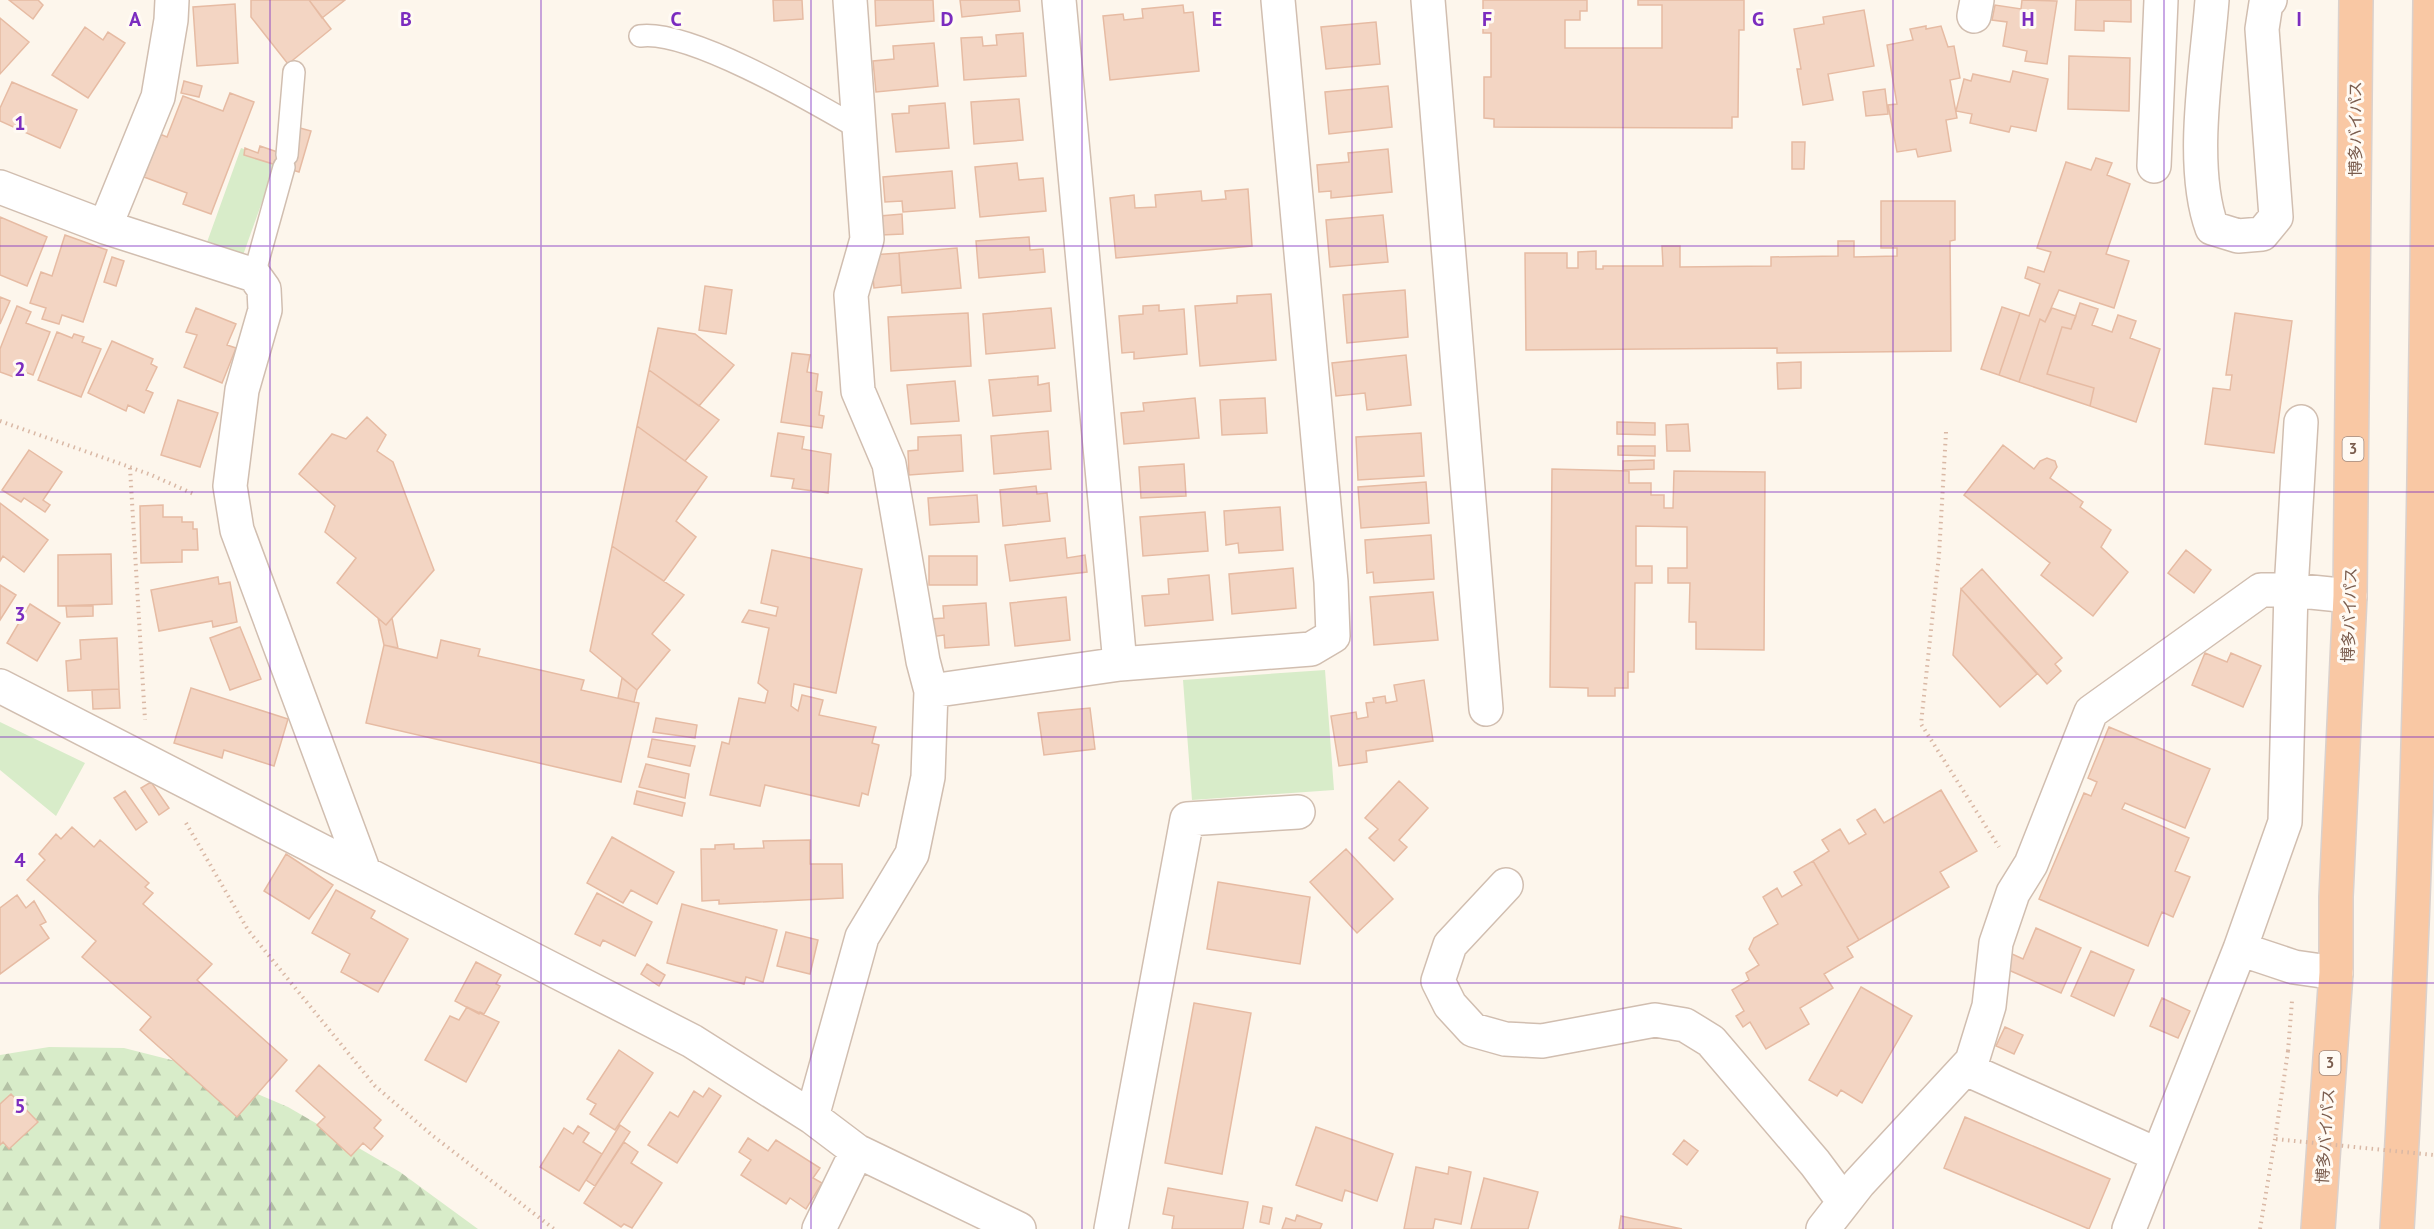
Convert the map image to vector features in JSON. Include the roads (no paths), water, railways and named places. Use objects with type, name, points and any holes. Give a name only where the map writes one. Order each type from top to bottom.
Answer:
[{"type":"highway","name":"博多バイパス","points":[[2318,1229],[2336,973],[2336,897],[2350,596],[2356,0]]},
{"type":"highway","points":[[2397,1229],[2408,1052],[2425,461],[2430,0]]},
{"type":"street","points":[[105,227],[158,97],[171,20],[172,0]]},
{"type":"street","points":[[812,1117],[862,937],[912,854],[928,777],[931,692],[923,661],[889,464],[858,391],[851,295],[867,239],[850,0]]},
{"type":"street","points":[[1059,0],[1120,664]]},
{"type":"street","points":[[931,692],[1120,664],[1311,649],[1333,636],[1331,582],[1278,0]]},
{"type":"street","points":[[1428,0],[1486,709]]},
{"type":"street","points":[[2154,166],[2161,0]]},
{"type":"street","points":[[2212,0],[2202,134],[2204,204],[2212,228],[2238,236],[2262,234],[2276,218],[2262,29],[2266,3],[2270,0]]},
{"type":"street","points":[[0,187],[105,227],[254,276],[264,289],[265,310],[243,390],[230,486],[234,513],[237,530],[364,872]]},
{"type":"street","points":[[2129,1229],[2240,949],[2285,822],[2291,590],[2301,422]]},
{"type":"street","points":[[1823,1229],[1859,1183],[1972,1061],[1989,1006],[1996,943],[2013,893],[2031,864],[2091,712],[2260,590],[2291,590],[2350,596]]},
{"type":"street","points":[[0,686],[692,1041],[812,1117],[857,1151],[1019,1229]]},
{"type":"street","points":[[1111,1229],[1187,819],[1298,812]]},
{"type":"street","points":[[1506,885],[1450,945],[1438,981],[1450,1005],[1473,1030],[1505,1039],[1542,1041],[1655,1020],[1685,1025],[1711,1041],[1815,1163],[1844,1202]]},
{"type":"street","points":[[2240,949],[2294,967],[2336,973]]},
{"type":"street","points":[[1966,1069],[2158,1155]]},
{"type":"street","points":[[819,1229],[857,1151]]},
{"type":"lane","points":[[640,36],[648,35],[686,42],[788,88],[858,128]]},
{"type":"lane","points":[[254,276],[286,161],[294,72]]}]
